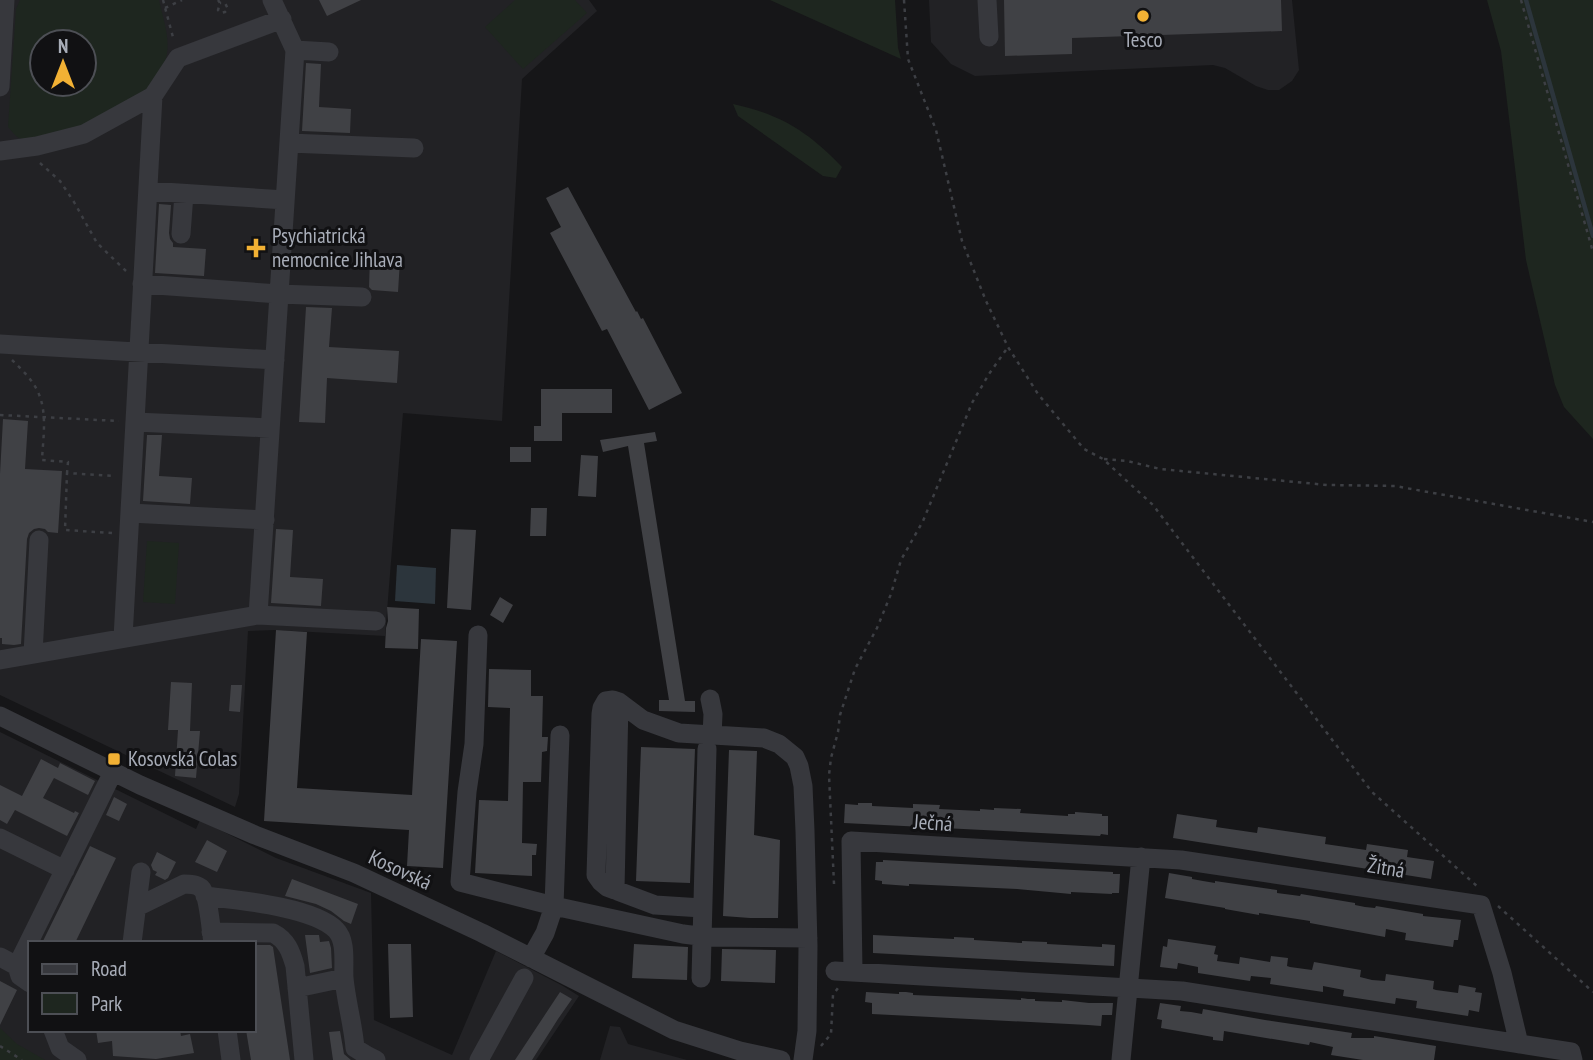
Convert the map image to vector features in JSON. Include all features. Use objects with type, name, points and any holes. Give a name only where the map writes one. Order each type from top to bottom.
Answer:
[{"type":"street","points":[[0,87],[5,0]]},
{"type":"street","points":[[258,615],[295,50],[272,0]]},
{"type":"street","points":[[987,0],[989,37]]},
{"type":"street","points":[[0,151],[84,134],[153,96],[178,58],[282,19]]},
{"type":"street","points":[[295,50],[329,52]]},
{"type":"street","points":[[123,638],[153,96]]},
{"type":"street","points":[[289,143],[414,148]]},
{"type":"street","points":[[148,191],[285,200]]},
{"type":"street","points":[[181,234],[184,194]]},
{"type":"street","points":[[142,284],[362,297]]},
{"type":"street","points":[[4,350],[139,352],[275,360]]},
{"type":"street","points":[[135,422],[271,428]]},
{"type":"street","points":[[130,513],[265,520]]},
{"type":"street","points":[[33,654],[38,540]]},
{"type":"street","points":[[0,660],[258,615],[376,621]]},
{"type":"street","points":[[478,635],[474,744],[467,792],[460,882],[683,934],[808,938]]},
{"type":"street","points":[[701,978],[709,742],[713,714],[710,699]]},
{"type":"street","points":[[702,908],[655,905],[615,890],[601,882],[596,875],[601,714],[606,701],[619,702],[643,720],[662,728],[709,742],[764,738],[779,744],[795,757],[803,786],[808,938],[807,1031],[812,1056]]},
{"type":"street","name":"Kosovská","points":[[0,716],[113,772],[255,835],[354,873],[674,1030],[740,1051],[780,1060]]},
{"type":"street","points":[[531,958],[545,933],[554,906],[560,735]]},
{"type":"street","points":[[28,982],[9,961],[65,870],[113,772]]},
{"type":"street","points":[[0,838],[65,870]]},
{"type":"street","name":"Ječná","points":[[844,971],[851,841],[1142,857]]},
{"type":"street","points":[[1121,1060],[1142,857]]},
{"type":"street","name":"Žitná","points":[[1142,857],[1181,860],[1481,905],[1520,1044]]},
{"type":"street","points":[[132,941],[141,872]]},
{"type":"street","points":[[136,907],[184,884],[192,884],[202,888],[212,937],[273,933],[281,937],[291,952],[295,966],[304,1060]]},
{"type":"street","points":[[205,896],[273,905],[309,915],[336,930],[343,949],[344,978],[355,1048],[376,1060]]},
{"type":"street","points":[[844,971],[1182,991],[1520,1044],[1572,1056]]},
{"type":"street","points":[[297,988],[344,978]]},
{"type":"street","points":[[479,1060],[524,978]]},
{"type":"street","points":[[54,1032],[60,1048],[77,1060]]},
{"type":"street","points":[[227,1032],[231,1060]]},
{"type":"path","points":[[163,0],[178,58]]},
{"type":"path","points":[[165,8],[182,0]]},
{"type":"path","points":[[904,0],[908,59],[936,130],[962,241],[1008,347],[1038,394],[1084,449],[1103,459],[1153,505],[1372,792],[1482,892]]},
{"type":"path","points":[[1521,0],[1593,252]]},
{"type":"path","points":[[21,148],[60,181],[97,243],[142,284]]},
{"type":"path","points":[[834,889],[829,775],[840,715],[855,668],[877,628],[901,561],[923,521],[972,403],[1008,347]]},
{"type":"path","points":[[4,350],[37,388],[41,398],[44,417],[42,460],[68,462],[65,530],[129,534]]},
{"type":"path","points":[[0,415],[135,422]]},
{"type":"path","points":[[1103,459],[1128,461],[1160,469],[1327,485],[1395,485],[1593,522]]},
{"type":"path","points":[[67,473],[132,477]]},
{"type":"path","points":[[1493,901],[1593,992]]},
{"type":"path","points":[[812,1056],[831,1034],[833,995],[852,976],[844,971]]},
{"type":"path","points":[[0,1046],[22,1060]]},
{"type":"shaded area","name":"Psychiatrická nemocnice Jihlava","points":[[0,0],[589,0],[597,11],[522,79],[502,421],[403,413],[385,636],[248,631],[239,794],[235,807],[0,695]]},
{"type":"shaded area","points":[[929,0],[1292,0],[1299,70],[1292,81],[1279,90],[1256,86],[1225,68],[1213,65],[975,76],[951,64],[931,42]]},
{"type":"shaded area","points":[[397,565],[436,568],[435,604],[395,601]]},
{"type":"shaded area","points":[[0,732],[196,829],[200,820],[276,858],[371,893],[374,1020],[452,1055],[496,951],[579,996],[536,1060],[13,1060],[0,1053]]},
{"type":"shaded area","points":[[610,1026],[620,1027],[628,1044],[687,1060],[600,1060]]},
{"type":"green space","points":[[20,0],[159,0],[167,36],[166,58],[143,94],[82,125],[44,138],[19,138],[8,127],[16,9]]},
{"type":"green space","points":[[515,0],[575,0],[587,13],[523,69],[485,27]]},
{"type":"green space","points":[[770,0],[895,0],[901,59]]},
{"type":"green space","points":[[1487,0],[1593,0],[1593,439],[1564,407],[1555,385],[1526,260],[1501,51]]},
{"type":"green space","points":[[733,104],[765,113],[805,134],[842,167],[836,178],[823,176],[738,116]]},
{"type":"green space","points":[[147,541],[179,543],[175,604],[143,602]]},
{"type":"green space","points":[[0,1028],[17,1044],[45,1060],[0,1060]]},
{"type":"building","points":[[319,0],[361,0],[327,16]]},
{"type":"building","name":"Tesco","points":[[1004,0],[1281,0],[1282,31],[1072,38],[1072,54],[1005,56]]},
{"type":"building","points":[[306,63],[321,64],[319,107],[351,109],[350,133],[302,131]]},
{"type":"building","points":[[568,187],[636,312],[643,318],[682,393],[649,410],[607,329],[602,331],[550,233],[561,227],[546,198]]},
{"type":"building","points":[[159,204],[171,205],[169,233],[173,247],[206,249],[204,276],[155,273]]},
{"type":"building","points":[[370,257],[400,260],[398,292],[372,290],[369,287]]},
{"type":"building","points":[[306,307],[332,308],[329,347],[399,351],[397,383],[327,378],[325,423],[299,422]]},
{"type":"building","points":[[541,389],[612,389],[612,413],[562,413],[562,441],[534,441],[534,426],[541,426]]},
{"type":"building","points":[[3,419],[28,421],[25,469],[62,471],[58,533],[39,528],[29,533],[27,539],[21,644],[14,645],[2,644],[0,638],[0,474]]},
{"type":"building","points":[[655,432],[657,441],[644,443],[685,701],[695,701],[695,712],[659,711],[659,700],[669,700],[628,446],[603,452],[600,440]]},
{"type":"building","points":[[147,435],[162,435],[159,476],[192,478],[190,504],[143,501]]},
{"type":"building","points":[[510,447],[531,447],[531,462],[510,462]]},
{"type":"building","points":[[581,455],[598,456],[596,497],[578,496]]},
{"type":"building","points":[[531,508],[547,508],[546,536],[530,536]]},
{"type":"building","points":[[276,529],[293,530],[290,577],[323,579],[321,606],[271,603]]},
{"type":"building","points":[[451,529],[476,530],[471,610],[447,608]]},
{"type":"building","points":[[500,597],[513,605],[503,623],[490,615]]},
{"type":"building","points":[[387,607],[419,609],[418,649],[385,648]]},
{"type":"building","points":[[276,630],[307,632],[297,788],[412,795],[421,639],[457,641],[443,868],[407,866],[409,830],[264,821]]},
{"type":"building","points":[[489,669],[531,670],[531,696],[543,696],[542,737],[548,737],[547,751],[542,752],[541,782],[523,782],[522,843],[537,844],[536,855],[532,855],[532,876],[475,873],[479,800],[508,801],[510,708],[488,707]]},
{"type":"building","points":[[171,682],[192,683],[190,731],[200,731],[196,778],[175,776],[178,730],[168,730]]},
{"type":"building","points":[[231,685],[242,685],[240,712],[229,711]]},
{"type":"building","points":[[641,747],[695,749],[690,883],[636,881]]},
{"type":"building","points":[[729,750],[757,751],[754,835],[780,840],[778,918],[723,916]]},
{"type":"building","points":[[41,759],[58,768],[60,763],[95,781],[88,795],[54,778],[43,798],[79,813],[67,836],[15,810],[7,824],[0,820],[0,785],[22,796]]},
{"type":"building","points":[[114,797],[127,804],[119,821],[106,815]]},
{"type":"building","points":[[845,804],[913,808],[913,804],[940,805],[939,809],[980,811],[994,808],[1021,809],[1020,813],[1068,816],[1075,812],[1102,814],[1108,816],[1108,835],[844,823]]},
{"type":"building","points":[[1177,814],[1217,820],[1216,827],[1257,833],[1258,827],[1326,837],[1325,844],[1366,850],[1367,844],[1408,850],[1407,857],[1434,861],[1431,879],[1173,838]]},
{"type":"building","points":[[207,840],[227,851],[217,872],[195,862]]},
{"type":"building","points":[[90,846],[116,858],[76,941],[43,941]]},
{"type":"building","points":[[157,852],[176,862],[165,880],[155,875],[157,872],[151,865]]},
{"type":"building","points":[[883,860],[1113,872],[1120,874],[1119,893],[1071,894],[1017,889],[882,884],[882,881],[875,880],[876,862]]},
{"type":"building","points":[[1169,873],[1215,883],[1277,890],[1277,893],[1301,894],[1365,907],[1376,906],[1423,916],[1461,920],[1458,940],[1454,940],[1453,947],[1405,940],[1406,933],[1386,929],[1385,937],[1310,921],[1165,898]]},
{"type":"building","points":[[292,879],[358,904],[351,924],[316,904],[285,896]]},
{"type":"building","points":[[305,935],[319,935],[320,942],[329,941],[332,968],[310,973]]},
{"type":"building","points":[[873,935],[974,938],[1102,947],[1102,944],[1115,945],[1114,966],[873,953]]},
{"type":"building","points":[[1168,939],[1216,946],[1214,954],[1218,955],[1217,961],[1239,964],[1240,957],[1270,962],[1271,956],[1288,958],[1287,966],[1290,967],[1312,970],[1314,962],[1361,970],[1360,977],[1372,980],[1385,981],[1386,974],[1434,981],[1433,989],[1436,990],[1458,993],[1459,985],[1476,988],[1475,992],[1482,993],[1479,1012],[1469,1010],[1468,1016],[1416,1008],[1417,1001],[1396,998],[1395,1004],[1343,996],[1344,990],[1323,986],[1323,992],[1270,984],[1271,978],[1251,976],[1250,981],[1198,973],[1198,967],[1178,963],[1177,969],[1160,967],[1163,946],[1167,947]]},
{"type":"building","points":[[388,944],[411,944],[413,1017],[390,1018]]},
{"type":"building","points":[[634,944],[688,947],[687,980],[632,978]]},
{"type":"building","points":[[256,945],[270,945],[273,947],[290,1060],[251,1060],[246,1032],[256,1032]]},
{"type":"building","points":[[722,949],[776,950],[775,983],[721,981]]},
{"type":"building","points":[[0,981],[17,990],[0,1025]]},
{"type":"building","points":[[560,992],[572,999],[532,1060],[515,1060]]},
{"type":"building","points":[[866,992],[1113,1003],[1112,1015],[1102,1015],[1101,1026],[872,1014],[872,1003],[865,1002]]},
{"type":"building","points":[[1160,1003],[1181,1006],[1180,1011],[1202,1014],[1203,1009],[1352,1033],[1351,1038],[1374,1036],[1436,1046],[1434,1060],[1363,1060],[1331,1055],[1333,1047],[1310,1042],[1309,1045],[1224,1031],[1223,1041],[1213,1040],[1213,1037],[1161,1028],[1162,1020],[1157,1019]]},
{"type":"building","points":[[340,1031],[344,1054],[351,1060],[333,1060],[329,1032]]},
{"type":"building","points":[[96,1032],[180,1032],[181,1036],[190,1034],[194,1053],[156,1059],[113,1056],[112,1041],[98,1043]]},
{"type":"waterway","points":[[1526,0],[1593,236]]},
{"type":"place","name":"Tesco","points":[[1143,16]]},
{"type":"place","name":"Psychiatrická nemocnice Jihlava","points":[[256,248]]},
{"type":"place","name":"Kosovská Colas","points":[[114,759]]}]
